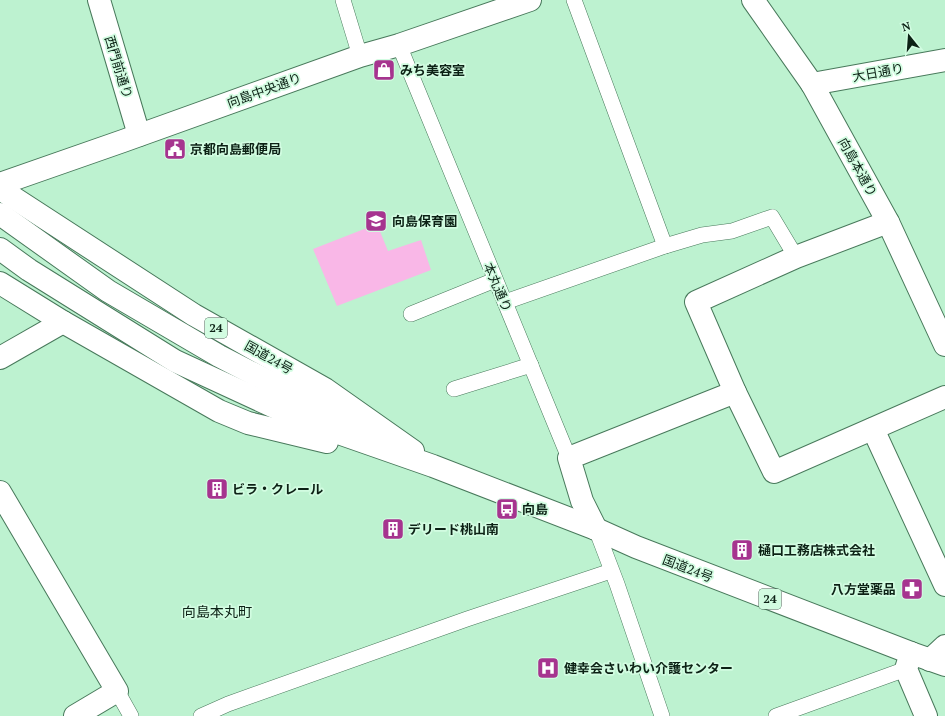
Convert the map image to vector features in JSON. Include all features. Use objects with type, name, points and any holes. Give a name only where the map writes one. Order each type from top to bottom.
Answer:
[{"type":"main road","name":"西門前通り","points":[[99,0],[140,135]]},
{"type":"main road","name":"向島中央通り","points":[[0,184],[360,56],[529,0]]},
{"type":"main road","name":"向島本通り","points":[[753,0],[812,84],[888,222],[945,345]]},
{"type":"main road","name":"大日通り","points":[[812,84],[945,60]]},
{"type":"main road","name":"国道24号","points":[[0,189],[194,316],[325,389],[433,466]]},
{"type":"main road","name":"国道24号","points":[[6,219],[108,291],[219,356],[433,466]]},
{"type":"main road","points":[[888,222],[796,257],[696,302],[735,392],[774,472],[945,397]]},
{"type":"main road","name":"国道24号","points":[[0,249],[29,270],[174,360],[307,422],[433,466],[596,529],[636,547],[927,659]]},
{"type":"main road","name":"国道24号","points":[[0,283],[63,322],[219,411],[248,423],[433,466]]},
{"type":"main road","points":[[0,358],[63,322]]},
{"type":"main road","points":[[569,458],[735,392]]},
{"type":"main road","points":[[873,429],[945,585]]},
{"type":"main road","name":"本丸通り","points":[[569,458],[582,501],[596,529]]},
{"type":"main road","points":[[0,492],[117,691],[75,716]]},
{"type":"main road","points":[[926,716],[927,659]]},
{"type":"lane","points":[[343,0],[360,56]]},
{"type":"lane","points":[[574,0],[665,246]]},
{"type":"lane","name":"本丸通り","points":[[399,44],[569,458]]},
{"type":"lane","points":[[505,302],[665,246],[702,235],[732,231],[772,217],[796,257]]},
{"type":"lane","points":[[411,314],[495,280]]},
{"type":"lane","points":[[454,389],[531,365]]},
{"type":"lane","points":[[596,529],[617,584],[662,716]]},
{"type":"lane","points":[[201,716],[228,704],[467,619],[611,571]]},
{"type":"lane","points":[[776,716],[927,659]]},
{"type":"lane","points":[[117,691],[130,716]]},
{"type":"shaded area","points":[[377,224],[388,251],[421,240],[431,270],[337,306],[313,249]]},
{"type":"place","name":"みち美容室","points":[[384,70]]},
{"type":"place","name":"京都向島郵便局","points":[[175,149]]},
{"type":"place","name":"向島保育園","points":[[376,221]]},
{"type":"place","name":"ビラ・クレール","points":[[217,489]]},
{"type":"place","name":"向島","points":[[507,509]]},
{"type":"place","name":"デリード桃山南","points":[[393,529]]},
{"type":"place","name":"樋口工務店株式会社","points":[[742,550]]},
{"type":"place","name":"八方堂薬品","points":[[912,589]]},
{"type":"place","name":"健幸会さいわい介護センター","points":[[548,668]]},
{"type":"district","name":"向島本丸町","points":[[217,612]]}]
